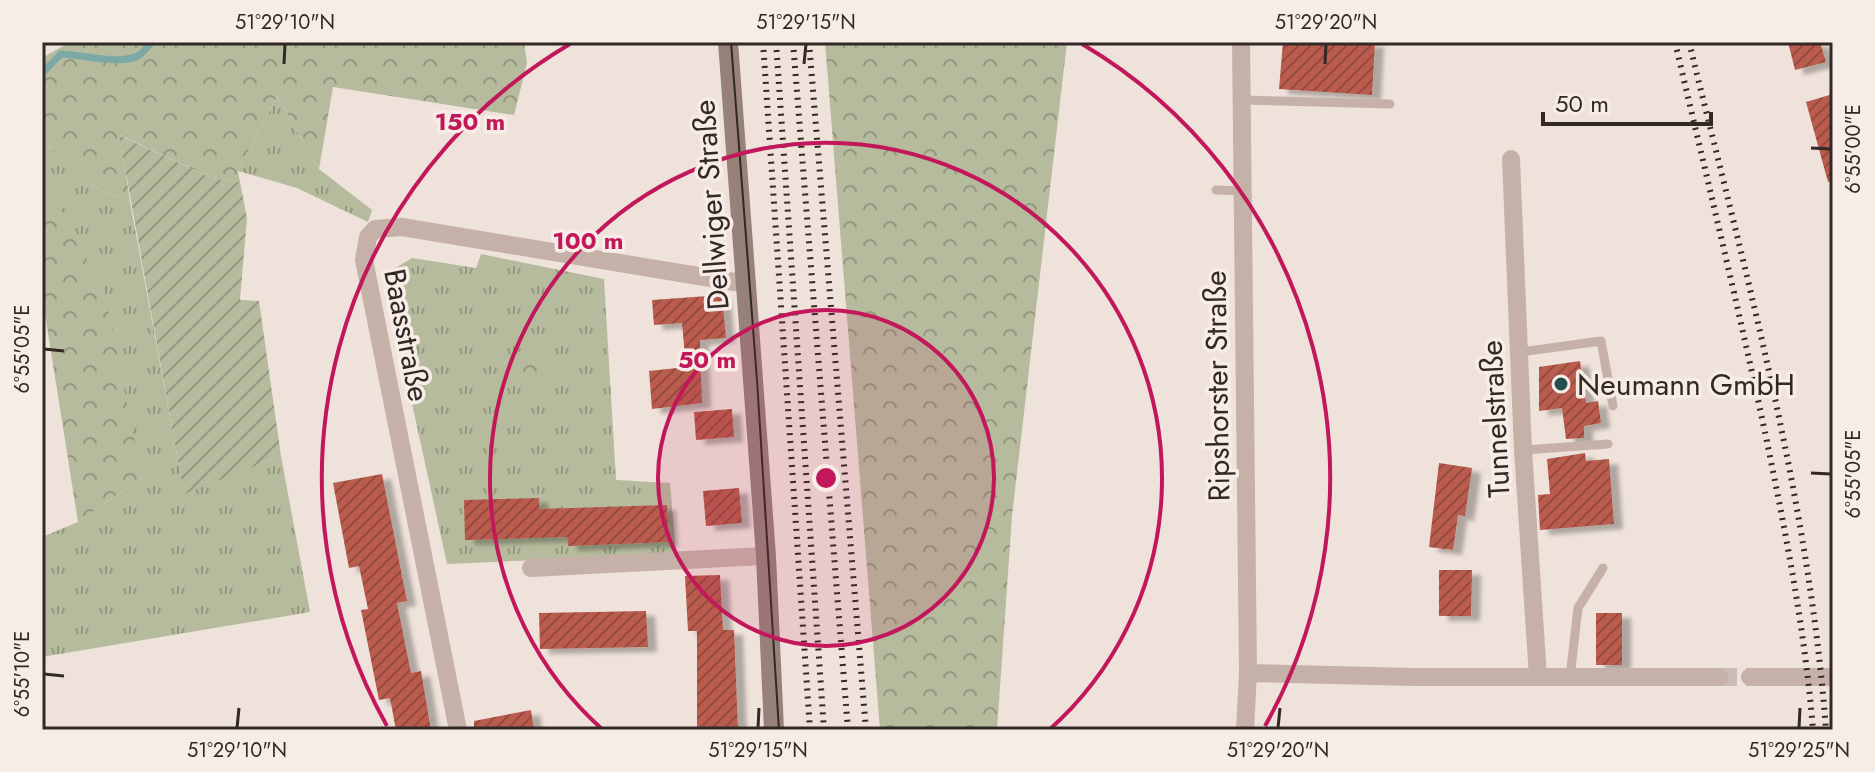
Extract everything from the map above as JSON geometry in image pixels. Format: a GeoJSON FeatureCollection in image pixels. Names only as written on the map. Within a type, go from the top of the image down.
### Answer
{"type":"FeatureCollection","features":[{"type":"Feature","properties":{"kind":"main road","name":"Dellwiger Straße"},"geometry":{"type":"LineString","coordinates":[[728,42],[766,556],[774,730]]}},
{"type":"Feature","properties":{"kind":"street","name":"Ripshorster Straße"},"geometry":{"type":"LineString","coordinates":[[1241,42],[1248,673],[1245,730]]}},
{"type":"Feature","properties":{"kind":"street","name":"Tunnelstraße"},"geometry":{"type":"LineString","coordinates":[[1511,159],[1523,450],[1538,677]]}},
{"type":"Feature","properties":{"kind":"street","name":"Baasstraße"},"geometry":{"type":"LineString","coordinates":[[458,730],[364,260],[368,237],[375,229],[402,227],[747,284]]}},
{"type":"Feature","properties":{"kind":"street"},"geometry":{"type":"LineString","coordinates":[[531,568],[766,556]]}},
{"type":"Feature","properties":{"kind":"street"},"geometry":{"type":"LineString","coordinates":[[1248,673],[1719,677]]}},
{"type":"Feature","properties":{"kind":"street"},"geometry":{"type":"LineString","coordinates":[[1750,677],[1833,677]]}},
{"type":"Feature","properties":{"kind":"lane"},"geometry":{"type":"LineString","coordinates":[[1242,100],[1390,104]]}},
{"type":"Feature","properties":{"kind":"lane"},"geometry":{"type":"LineString","coordinates":[[1216,190],[1243,191]]}},
{"type":"Feature","properties":{"kind":"lane"},"geometry":{"type":"LineString","coordinates":[[1520,352],[1601,341],[1613,406]]}},
{"type":"Feature","properties":{"kind":"lane"},"geometry":{"type":"LineString","coordinates":[[1523,450],[1608,444]]}},
{"type":"Feature","properties":{"kind":"lane"},"geometry":{"type":"LineString","coordinates":[[1570,677],[1578,608],[1603,568]]}},
{"type":"Feature","properties":{"kind":"green space"},"geometry":{"type":"Polygon","coordinates":[[[70,42],[524,42],[527,63],[514,115],[333,87],[319,169],[277,96],[238,171],[240,182],[211,178],[120,135],[130,202],[100,190],[42,141],[42,58],[70,42]]]}},
{"type":"Feature","properties":{"kind":"green space"},"geometry":{"type":"Polygon","coordinates":[[[825,42],[1067,42],[1012,516],[997,730],[880,730],[825,42]]]}},
{"type":"Feature","properties":{"kind":"green space"},"geometry":{"type":"Polygon","coordinates":[[[277,96],[319,169],[372,210],[368,222],[297,188],[238,171],[277,96]]]}},
{"type":"Feature","properties":{"kind":"green space"},"geometry":{"type":"Polygon","coordinates":[[[119,135],[211,178],[240,182],[247,218],[240,300],[259,301],[281,456],[184,494],[119,135]]]}},
{"type":"Feature","properties":{"kind":"green space"},"geometry":{"type":"Polygon","coordinates":[[[42,141],[100,190],[130,202],[184,493],[281,456],[310,612],[42,657],[42,537],[78,522],[142,478],[53,193],[42,199],[42,141]]]}},
{"type":"Feature","properties":{"kind":"green space"},"geometry":{"type":"Polygon","coordinates":[[[53,193],[106,298],[142,478],[78,522],[42,295],[42,199],[53,193]]]}},
{"type":"Feature","properties":{"kind":"green space"},"geometry":{"type":"Polygon","coordinates":[[[481,254],[604,279],[616,480],[670,483],[676,554],[447,564],[389,298],[392,270],[412,258],[476,268],[481,254]]]}},
{"type":"Feature","properties":{"kind":"green space"},"geometry":{"type":"Polygon","coordinates":[[[533,350],[561,358],[538,397],[518,383],[510,361],[517,353],[533,350]]]}},
{"type":"Feature","properties":{"kind":"building"},"geometry":{"type":"Polygon","coordinates":[[[1283,42],[1375,42],[1372,95],[1279,89],[1283,42]]]}},
{"type":"Feature","properties":{"kind":"building"},"geometry":{"type":"Polygon","coordinates":[[[1788,42],[1820,42],[1826,62],[1795,70],[1788,42]]]}},
{"type":"Feature","properties":{"kind":"building"},"geometry":{"type":"Polygon","coordinates":[[[1833,94],[1833,181],[1828,182],[1806,102],[1833,94]]]}},
{"type":"Feature","properties":{"kind":"building"},"geometry":{"type":"Polygon","coordinates":[[[722,295],[726,338],[700,340],[702,403],[652,409],[649,371],[686,367],[682,323],[654,325],[652,300],[722,295]]]}},
{"type":"Feature","properties":{"kind":"building","name":"Neumann GmbH"},"geometry":{"type":"Polygon","coordinates":[[[1580,361],[1586,403],[1598,401],[1601,423],[1584,426],[1584,438],[1566,439],[1562,408],[1539,411],[1539,367],[1580,361]]]}},
{"type":"Feature","properties":{"kind":"building"},"geometry":{"type":"Polygon","coordinates":[[[732,409],[734,437],[696,440],[694,412],[732,409]]]}},
{"type":"Feature","properties":{"kind":"building"},"geometry":{"type":"Polygon","coordinates":[[[1585,453],[1586,461],[1609,459],[1614,524],[1540,530],[1538,495],[1550,494],[1547,459],[1585,453]]]}},
{"type":"Feature","properties":{"kind":"building"},"geometry":{"type":"Polygon","coordinates":[[[1439,463],[1472,468],[1465,516],[1458,515],[1453,550],[1429,547],[1439,463]]]}},
{"type":"Feature","properties":{"kind":"building"},"geometry":{"type":"Polygon","coordinates":[[[382,474],[407,601],[397,603],[411,673],[421,671],[431,730],[396,730],[390,698],[379,700],[361,610],[368,609],[359,566],[349,568],[333,483],[382,474]]]}},
{"type":"Feature","properties":{"kind":"building"},"geometry":{"type":"Polygon","coordinates":[[[739,488],[742,523],[706,526],[703,491],[739,488]]]}},
{"type":"Feature","properties":{"kind":"building"},"geometry":{"type":"Polygon","coordinates":[[[539,498],[539,509],[667,505],[669,542],[568,546],[568,537],[465,540],[464,500],[539,498]]]}},
{"type":"Feature","properties":{"kind":"building"},"geometry":{"type":"Polygon","coordinates":[[[1439,570],[1472,570],[1471,616],[1439,616],[1439,570]]]}},
{"type":"Feature","properties":{"kind":"building"},"geometry":{"type":"Polygon","coordinates":[[[720,575],[723,630],[734,630],[738,730],[697,730],[697,631],[688,631],[685,576],[720,575]]]}},
{"type":"Feature","properties":{"kind":"building"},"geometry":{"type":"Polygon","coordinates":[[[646,611],[648,647],[540,649],[539,613],[646,611]]]}},
{"type":"Feature","properties":{"kind":"building"},"geometry":{"type":"Polygon","coordinates":[[[1596,613],[1622,613],[1622,665],[1596,665],[1596,613]]]}},
{"type":"Feature","properties":{"kind":"building"},"geometry":{"type":"Polygon","coordinates":[[[531,710],[534,730],[474,730],[474,721],[531,710]]]}},
{"type":"Feature","properties":{"kind":"waterway"},"geometry":{"type":"LineString","coordinates":[[42,73],[61,54],[130,59],[140,55],[152,42]]}},
{"type":"Feature","properties":{"kind":"tunnel"},"geometry":{"type":"LineString","coordinates":[[1719,677],[1750,677]]}},
{"type":"Feature","properties":{"kind":"tram line"},"geometry":{"type":"LineString","coordinates":[[731,42],[757,380],[779,730]]}},
{"type":"Feature","properties":{"kind":"railway"},"geometry":{"type":"LineString","coordinates":[[763,42],[810,730]]}},
{"type":"Feature","properties":{"kind":"railway"},"geometry":{"type":"LineString","coordinates":[[776,42],[824,730]]}},
{"type":"Feature","properties":{"kind":"railway"},"geometry":{"type":"LineString","coordinates":[[793,42],[848,730]]}},
{"type":"Feature","properties":{"kind":"railway"},"geometry":{"type":"LineString","coordinates":[[809,42],[866,730]]}},
{"type":"Feature","properties":{"kind":"railway"},"geometry":{"type":"LineString","coordinates":[[1675,42],[1733,289],[1788,546],[1813,730]]}},
{"type":"Feature","properties":{"kind":"railway"},"geometry":{"type":"LineString","coordinates":[[1689,42],[1752,298],[1790,470],[1817,643],[1826,730]]}},
{"type":"Feature","properties":{"kind":"place","name":"Neumann GmbH"},"geometry":{"type":"Point","coordinates":[1561,384]}}]}
